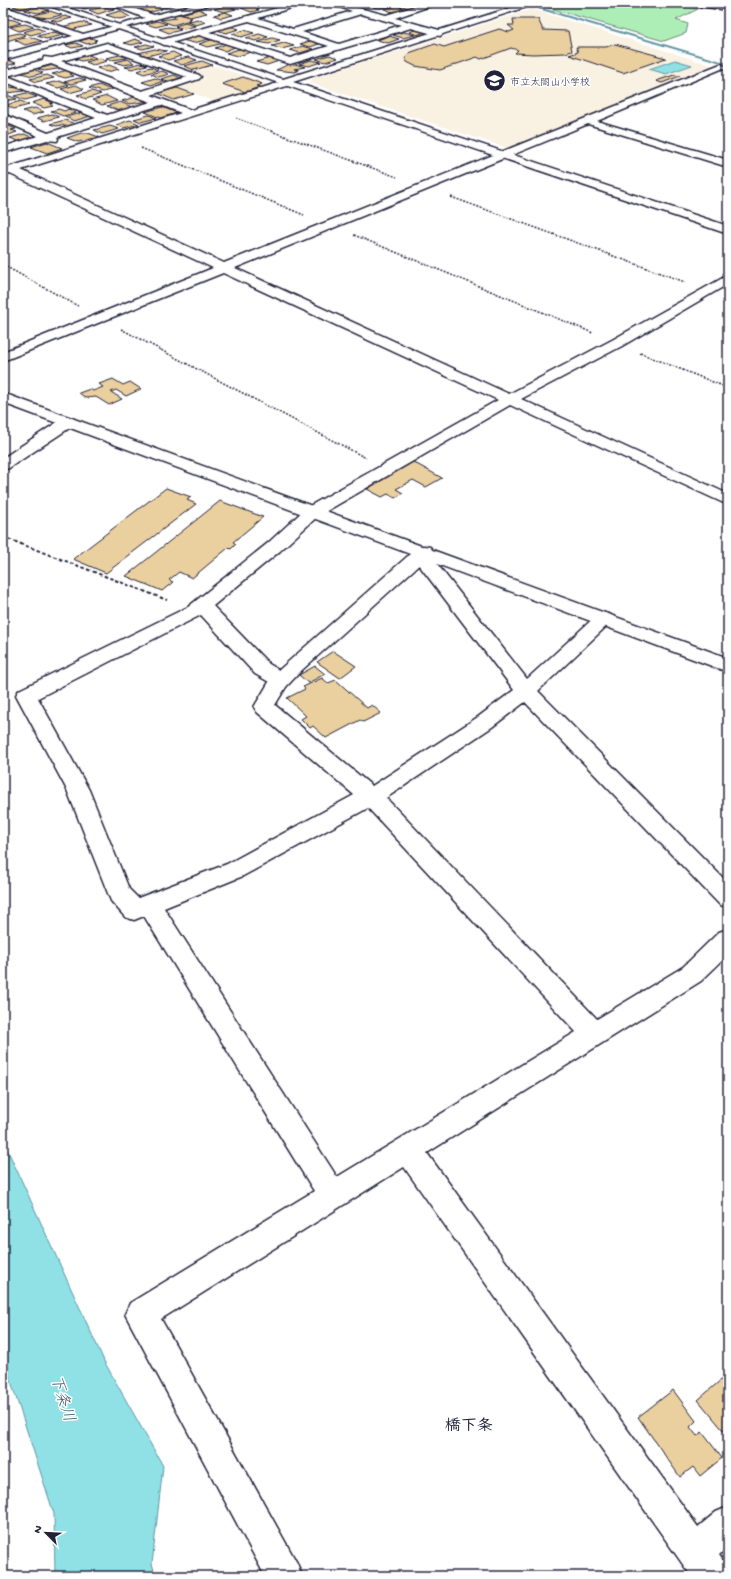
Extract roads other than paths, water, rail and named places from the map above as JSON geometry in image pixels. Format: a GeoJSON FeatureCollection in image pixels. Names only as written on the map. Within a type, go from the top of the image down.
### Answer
{"type":"FeatureCollection","features":[{"type":"Feature","properties":{"kind":"street"},"geometry":{"type":"LineString","coordinates":[[45,3],[728,230]]}},
{"type":"Feature","properties":{"kind":"street"},"geometry":{"type":"LineString","coordinates":[[115,3],[154,18]]}},
{"type":"Feature","properties":{"kind":"street"},"geometry":{"type":"LineString","coordinates":[[3,57],[212,3]]}},
{"type":"Feature","properties":{"kind":"street"},"geometry":{"type":"LineString","coordinates":[[164,42],[304,3]]}},
{"type":"Feature","properties":{"kind":"street"},"geometry":{"type":"LineString","coordinates":[[332,3],[440,33]]}},
{"type":"Feature","properties":{"kind":"street"},"geometry":{"type":"LineString","coordinates":[[386,18],[435,3]]}},
{"type":"Feature","properties":{"kind":"street"},"geometry":{"type":"LineString","coordinates":[[7,171],[535,3]]}},
{"type":"Feature","properties":{"kind":"street"},"geometry":{"type":"LineString","coordinates":[[699,3],[728,7]]}},
{"type":"Feature","properties":{"kind":"street"},"geometry":{"type":"LineString","coordinates":[[3,9],[81,36]]}},
{"type":"Feature","properties":{"kind":"street"},"geometry":{"type":"LineString","coordinates":[[292,32],[363,11]]}},
{"type":"Feature","properties":{"kind":"street"},"geometry":{"type":"LineString","coordinates":[[248,18],[368,56]]}},
{"type":"Feature","properties":{"kind":"street"},"geometry":{"type":"LineString","coordinates":[[199,32],[290,61],[411,25]]}},
{"type":"Feature","properties":{"kind":"street"},"geometry":{"type":"LineString","coordinates":[[8,45],[190,113]]}},
{"type":"Feature","properties":{"kind":"street"},"geometry":{"type":"LineString","coordinates":[[3,74],[107,46],[196,77],[141,95]]}},
{"type":"Feature","properties":{"kind":"street"},"geometry":{"type":"LineString","coordinates":[[3,358],[722,67]]}},
{"type":"Feature","properties":{"kind":"street"},"geometry":{"type":"LineString","coordinates":[[3,78],[107,119]]}},
{"type":"Feature","properties":{"kind":"street"},"geometry":{"type":"LineString","coordinates":[[3,150],[161,102]]}},
{"type":"Feature","properties":{"kind":"street"},"geometry":{"type":"LineString","coordinates":[[3,117],[75,149]]}},
{"type":"Feature","properties":{"kind":"street"},"geometry":{"type":"LineString","coordinates":[[588,121],[728,164]]}},
{"type":"Feature","properties":{"kind":"street"},"geometry":{"type":"LineString","coordinates":[[7,171],[225,268],[728,500]]}},
{"type":"Feature","properties":{"kind":"street"},"geometry":{"type":"LineString","coordinates":[[604,619],[526,691],[485,722],[371,797],[235,870],[134,910],[119,894],[78,790],[26,695],[198,608],[274,547],[312,512],[510,399],[618,343],[728,279]]}},
{"type":"Feature","properties":{"kind":"street"},"geometry":{"type":"LineString","coordinates":[[3,398],[728,665]]}},
{"type":"Feature","properties":{"kind":"street"},"geometry":{"type":"LineString","coordinates":[[3,465],[68,422]]}},
{"type":"Feature","properties":{"kind":"street"},"geometry":{"type":"LineString","coordinates":[[422,553],[295,665],[280,680],[264,707],[371,797],[595,1034]]}},
{"type":"Feature","properties":{"kind":"street"},"geometry":{"type":"LineString","coordinates":[[422,553],[526,691],[728,898]]}},
{"type":"Feature","properties":{"kind":"street"},"geometry":{"type":"LineString","coordinates":[[198,608],[262,669],[280,680]]}},
{"type":"Feature","properties":{"kind":"street"},"geometry":{"type":"LineString","coordinates":[[149,904],[333,1196]]}},
{"type":"Feature","properties":{"kind":"street"},"geometry":{"type":"LineString","coordinates":[[284,1576],[141,1314],[692,974],[728,939]]}},
{"type":"Feature","properties":{"kind":"street"},"geometry":{"type":"LineString","coordinates":[[408,1149],[704,1564],[728,1524]]}},
{"type":"Feature","properties":{"kind":"water"},"geometry":{"type":"Polygon","coordinates":[[[675,60],[692,65],[666,74],[649,69],[675,60]]]}},
{"type":"Feature","properties":{"kind":"water","name":"下条川"},"geometry":{"type":"Polygon","coordinates":[[[3,1140],[105,1363],[163,1466],[152,1564],[156,1576],[55,1576],[54,1514],[3,1357],[3,1140]]]}},
{"type":"Feature","properties":{"kind":"waterway"},"geometry":{"type":"LineString","coordinates":[[505,3],[512,4]]}},
{"type":"Feature","properties":{"kind":"waterway"},"geometry":{"type":"LineString","coordinates":[[539,8],[728,64]]}},
{"type":"Feature","properties":{"kind":"place","name":"市立太閤山小学校"},"geometry":{"type":"Point","coordinates":[494,81]}},
{"type":"Feature","properties":{"kind":"district","name":"橋下条"},"geometry":{"type":"Point","coordinates":[469,1424]}}]}
